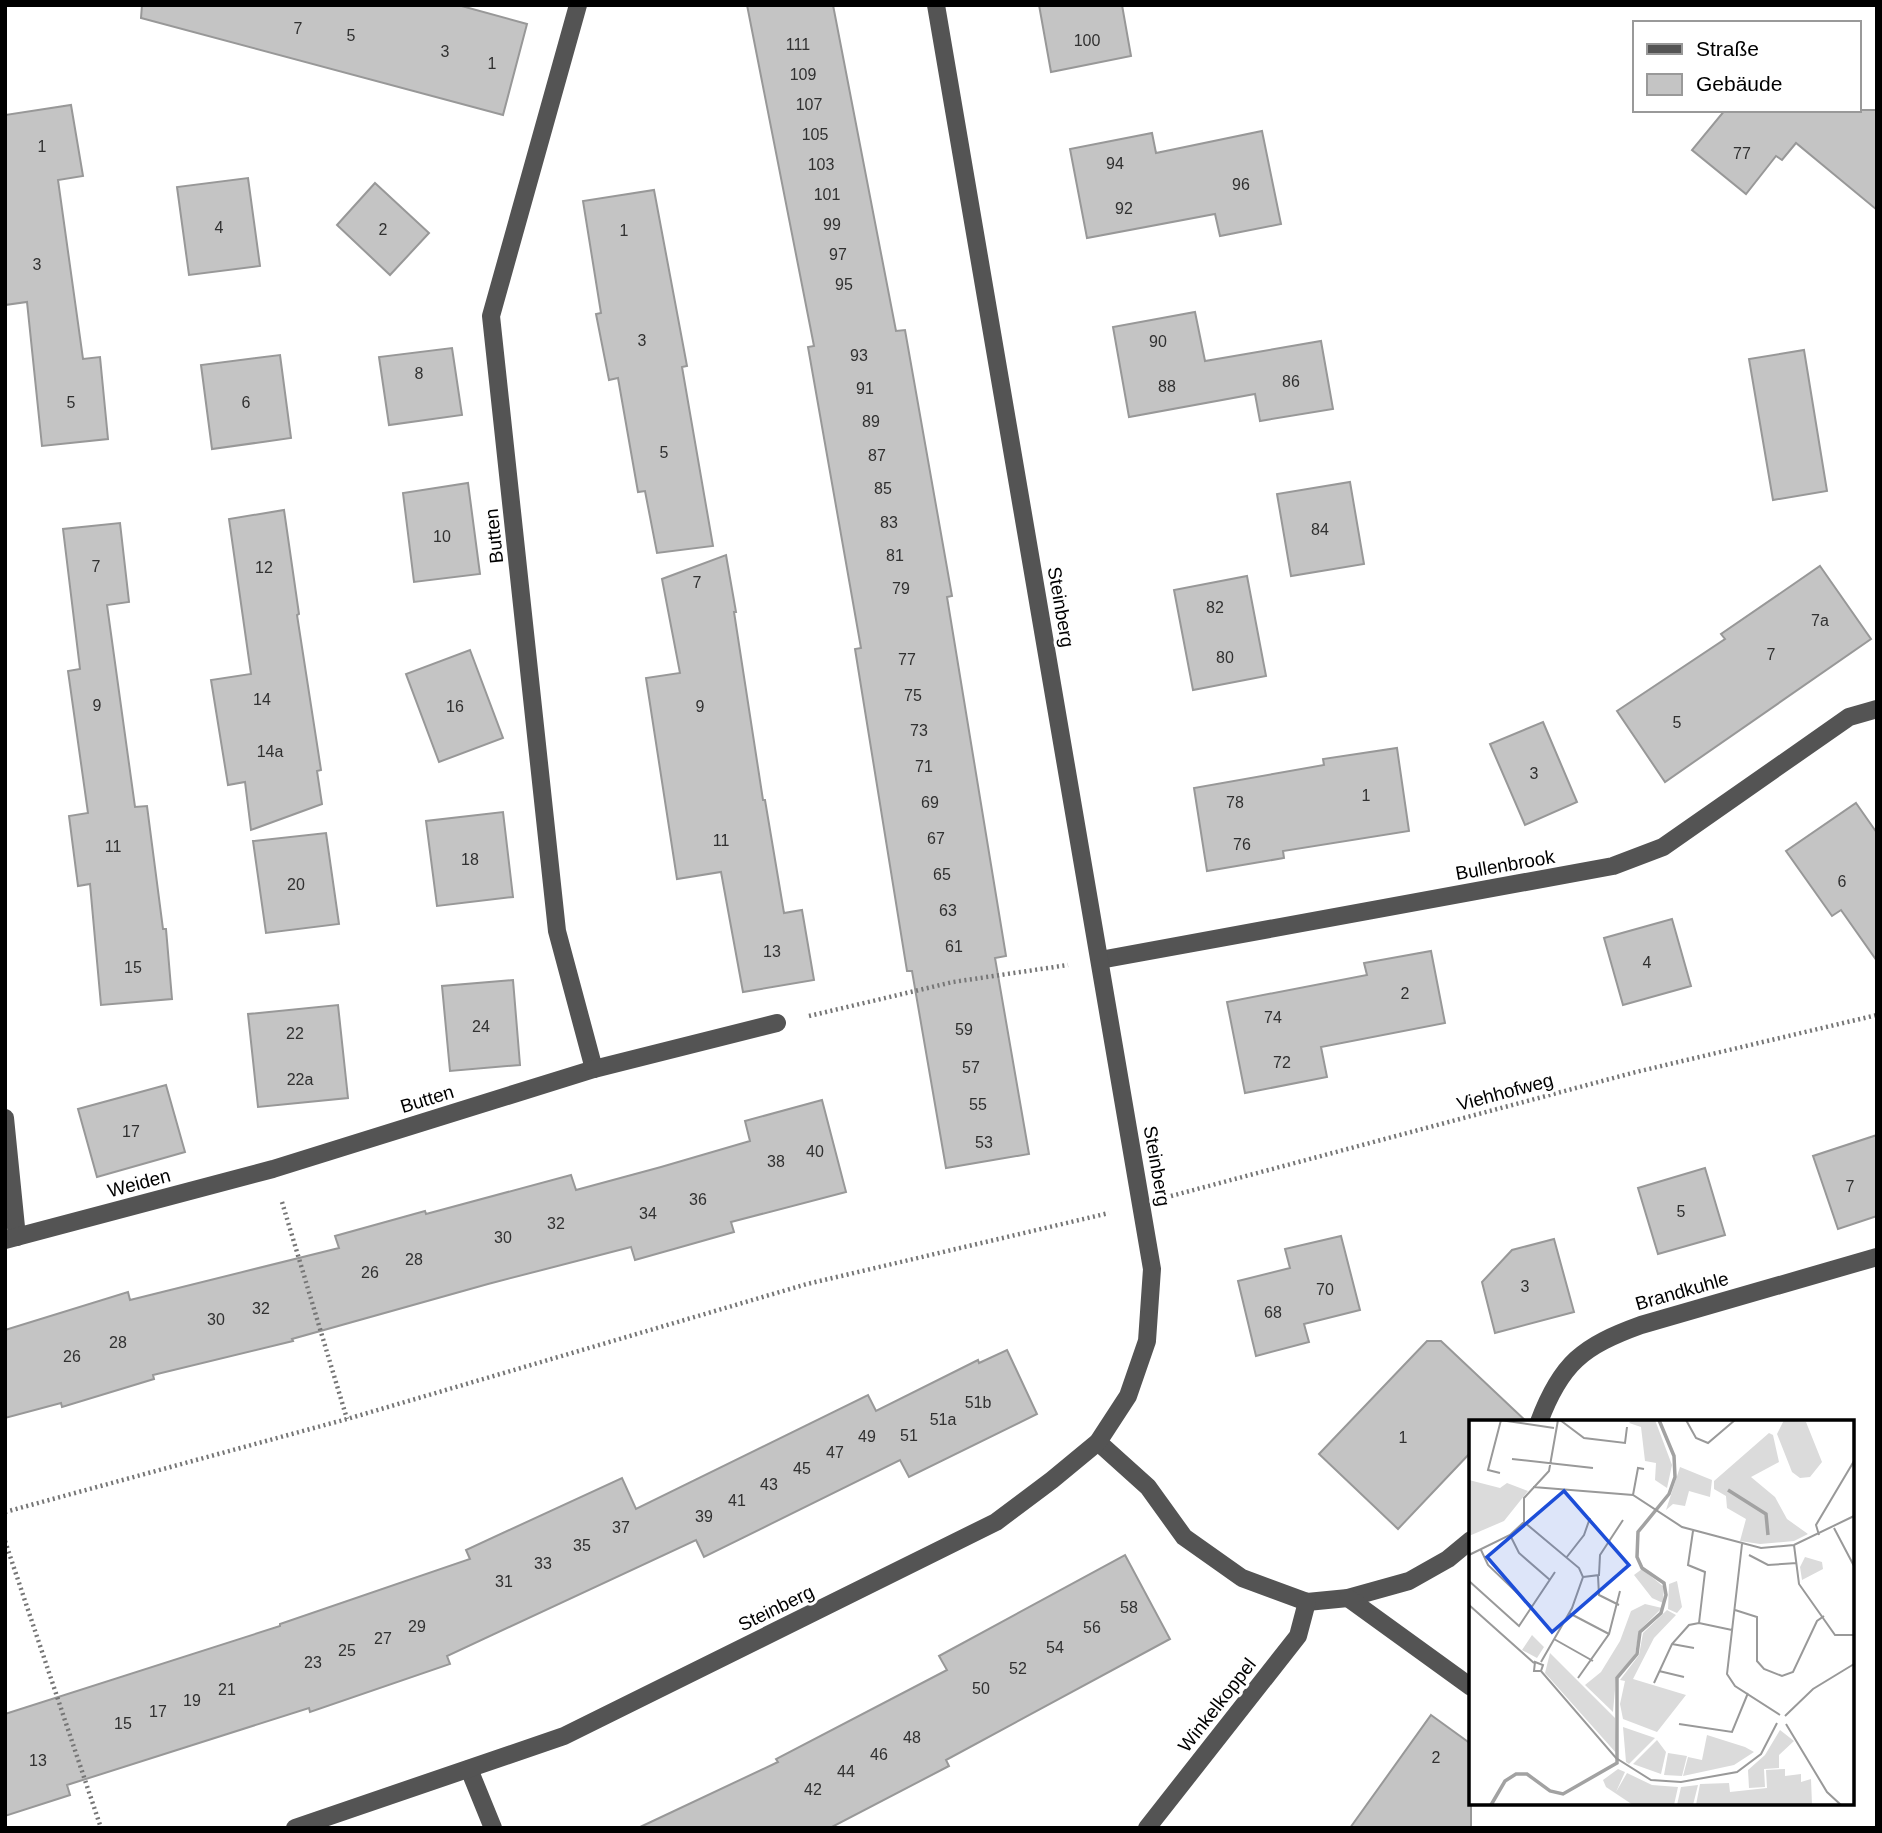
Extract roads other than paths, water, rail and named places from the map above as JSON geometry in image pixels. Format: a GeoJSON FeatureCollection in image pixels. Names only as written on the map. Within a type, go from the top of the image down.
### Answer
{"type":"FeatureCollection","features":[{"type":"Feature","properties":{"kind":"street","name":"Butten"},"geometry":{"type":"LineString","coordinates":[[579,5],[491,316],[557,931],[594,1069]]}},
{"type":"Feature","properties":{"kind":"street","name":"Steinberg"},"geometry":{"type":"LineString","coordinates":[[295,1828],[565,1735],[996,1522],[1098,1442],[1128,1396],[1147,1341],[1152,1269],[936,5]]}},
{"type":"Feature","properties":{"kind":"street","name":"Bullenbrook"},"geometry":{"type":"LineString","coordinates":[[1100,960],[1613,866],[1662,847],[1849,717],[1877,709]]}},
{"type":"Feature","properties":{"kind":"street","name":"Butten"},"geometry":{"type":"LineString","coordinates":[[273,1169],[594,1069],[777,1023]]}},
{"type":"Feature","properties":{"kind":"street","name":"Weiden"},"geometry":{"type":"LineString","coordinates":[[5,1118],[11,1239],[273,1169]]}},
{"type":"Feature","properties":{"kind":"street","name":"Brandkuhle"},"geometry":{"type":"LineString","coordinates":[[1540,1420],[1564,1370],[1587,1349],[1609,1336],[1877,1257]]}},
{"type":"Feature","properties":{"kind":"street"},"geometry":{"type":"LineString","coordinates":[[1098,1442],[1147,1487],[1184,1536],[1242,1578],[1307,1602],[1348,1598],[1409,1581],[1448,1559],[1469,1542]]}},
{"type":"Feature","properties":{"kind":"street"},"geometry":{"type":"LineString","coordinates":[[1348,1598],[1469,1686]]}},
{"type":"Feature","properties":{"kind":"street","name":"Winkelkoppel"},"geometry":{"type":"LineString","coordinates":[[1147,1828],[1298,1636],[1307,1602]]}},
{"type":"Feature","properties":{"kind":"street"},"geometry":{"type":"LineString","coordinates":[[469,1769],[493,1828]]}}]}
